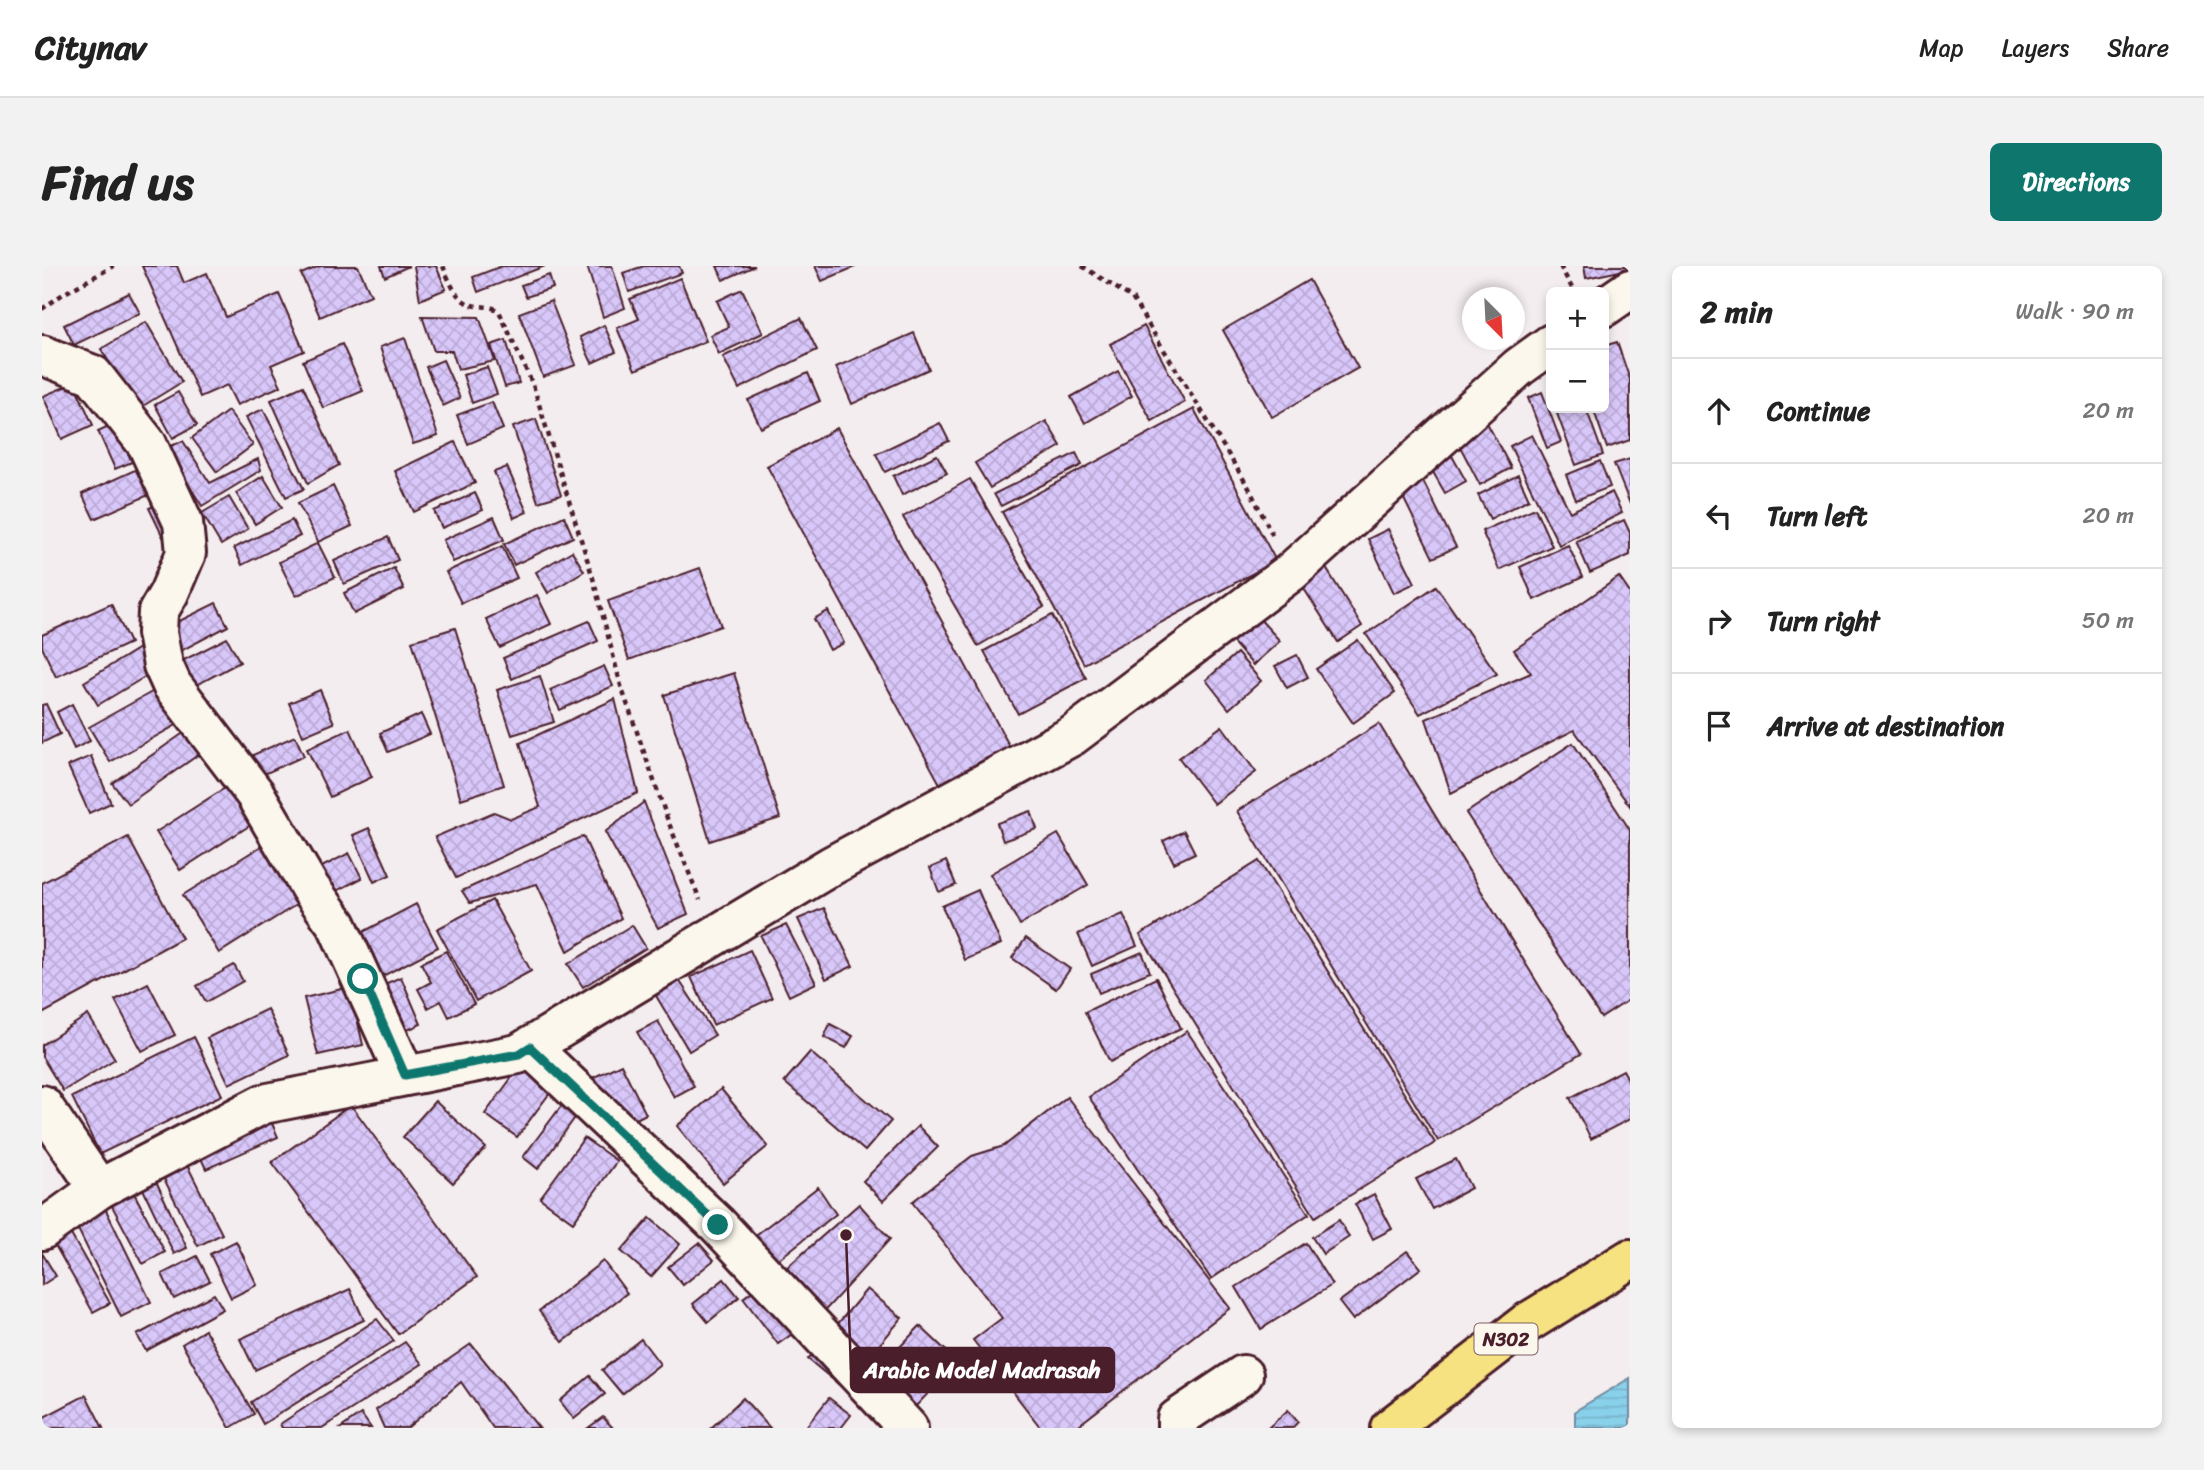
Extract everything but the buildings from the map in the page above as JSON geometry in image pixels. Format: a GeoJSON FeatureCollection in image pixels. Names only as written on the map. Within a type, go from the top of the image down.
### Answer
{"type":"FeatureCollection","features":[{"type":"Feature","properties":{"kind":"highway","name":"N302"},"geometry":{"type":"LineString","coordinates":[[1390,1428],[1525,1324],[1630,1259]]}},
{"type":"Feature","properties":{"kind":"street"},"geometry":{"type":"LineString","coordinates":[[1609,304],[1630,289]]}},
{"type":"Feature","properties":{"kind":"street"},"geometry":{"type":"LineString","coordinates":[[42,1230],[99,1189],[263,1104],[519,1054],[831,866],[1072,736],[1291,572],[1519,366],[1546,347]]}},
{"type":"Feature","properties":{"kind":"street"},"geometry":{"type":"LineString","coordinates":[[42,355],[93,375],[147,444],[183,522],[186,554],[158,612],[157,633],[163,664],[172,685],[255,794],[310,888],[337,925],[405,1075]]}},
{"type":"Feature","properties":{"kind":"street"},"geometry":{"type":"LineString","coordinates":[[530,1047],[718,1225],[908,1428]]}},
{"type":"Feature","properties":{"kind":"street"},"geometry":{"type":"LineString","coordinates":[[42,1105],[99,1189]]}},
{"type":"Feature","properties":{"kind":"street"},"geometry":{"type":"LineString","coordinates":[[1177,1428],[1177,1419],[1243,1375]]}},
{"type":"Feature","properties":{"kind":"path"},"geometry":{"type":"LineString","coordinates":[[42,309],[63,294],[114,266]]}},
{"type":"Feature","properties":{"kind":"path"},"geometry":{"type":"LineString","coordinates":[[443,266],[457,294],[463,300],[477,306],[490,306],[499,311],[533,385],[593,578],[621,687],[668,821],[715,936]]}},
{"type":"Feature","properties":{"kind":"path"},"geometry":{"type":"LineString","coordinates":[[1082,266],[1132,298],[1249,488],[1291,572]]}},
{"type":"Feature","properties":{"kind":"path"},"geometry":{"type":"LineString","coordinates":[[1560,266],[1571,287]]}},
{"type":"Feature","properties":{"kind":"water"},"geometry":{"type":"Polygon","coordinates":[[[1630,1378],[1630,1428],[1575,1428],[1575,1411],[1630,1378]]]}},
{"type":"Feature","properties":{"kind":"place","name":"Arabic Model Madrasah"},"geometry":{"type":"Point","coordinates":[846,1235]}},
{"type":"Feature","properties":{"kind":"route"},"geometry":{"type":"LineString","coordinates":[[363,979],[405,1075],[519,1054],[530,1047],[718,1225]]}}]}
